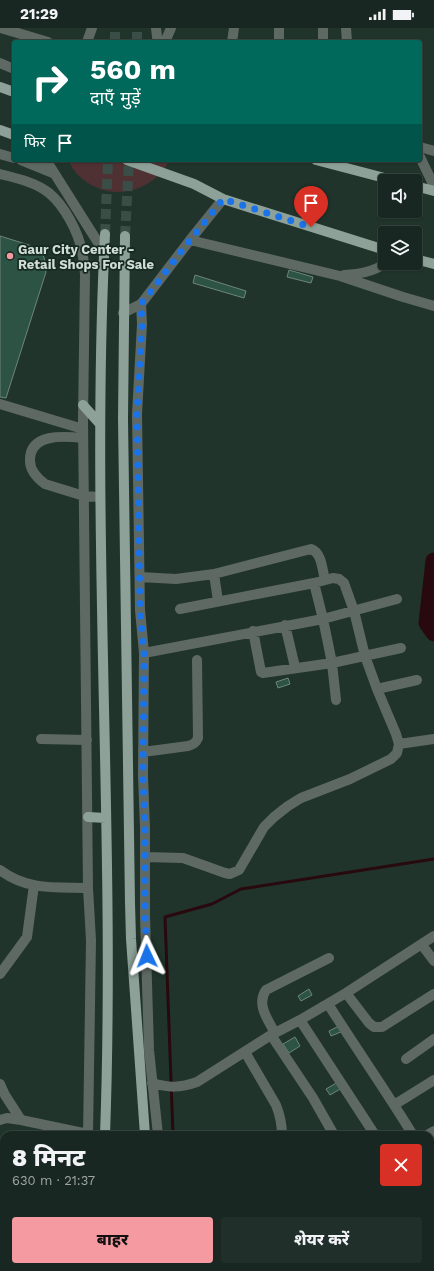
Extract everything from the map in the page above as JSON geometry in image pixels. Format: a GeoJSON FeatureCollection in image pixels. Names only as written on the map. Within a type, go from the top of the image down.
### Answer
{"type":"FeatureCollection","features":[{"type":"Feature","properties":{"kind":"main road"},"geometry":{"type":"LineString","coordinates":[[0,87],[12,91]]}},
{"type":"Feature","properties":{"kind":"main road"},"geometry":{"type":"LineString","coordinates":[[0,130],[12,134]]}},
{"type":"Feature","properties":{"kind":"main road"},"geometry":{"type":"LineString","coordinates":[[133,162],[194,184],[223,199],[378,248]]}},
{"type":"Feature","properties":{"kind":"main road"},"geometry":{"type":"LineString","coordinates":[[324,162],[378,176]]}},
{"type":"Feature","properties":{"kind":"main road"},"geometry":{"type":"LineString","coordinates":[[422,188],[434,191]]}},
{"type":"Feature","properties":{"kind":"main road"},"geometry":{"type":"LineString","coordinates":[[104,234],[99,423],[108,918],[105,1131]]}},
{"type":"Feature","properties":{"kind":"main road"},"geometry":{"type":"LineString","coordinates":[[125,236],[123,443],[131,939],[145,1131]]}},
{"type":"Feature","properties":{"kind":"main road"},"geometry":{"type":"LineString","coordinates":[[422,260],[434,264]]}},
{"type":"Feature","properties":{"kind":"main road"},"geometry":{"type":"LineString","coordinates":[[83,405],[99,423]]}},
{"type":"Feature","properties":{"kind":"main road"},"geometry":{"type":"LineString","coordinates":[[88,817],[106,818]]}},
{"type":"Feature","properties":{"kind":"street"},"geometry":{"type":"LineString","coordinates":[[1,28],[39,40]]}},
{"type":"Feature","properties":{"kind":"street"},"geometry":{"type":"LineString","coordinates":[[35,39],[36,28]]}},
{"type":"Feature","properties":{"kind":"street"},"geometry":{"type":"LineString","coordinates":[[88,40],[92,28]]}},
{"type":"Feature","properties":{"kind":"street"},"geometry":{"type":"LineString","coordinates":[[156,28],[158,40]]}},
{"type":"Feature","properties":{"kind":"street"},"geometry":{"type":"LineString","coordinates":[[166,40],[171,28]]}},
{"type":"Feature","properties":{"kind":"street"},"geometry":{"type":"LineString","coordinates":[[232,40],[234,28]]}},
{"type":"Feature","properties":{"kind":"street"},"geometry":{"type":"LineString","coordinates":[[279,28],[279,40]]}},
{"type":"Feature","properties":{"kind":"street"},"geometry":{"type":"LineString","coordinates":[[323,28],[323,40]]}},
{"type":"Feature","properties":{"kind":"street"},"geometry":{"type":"LineString","coordinates":[[346,28],[347,40]]}},
{"type":"Feature","properties":{"kind":"street"},"geometry":{"type":"LineString","coordinates":[[0,63],[12,68]]}},
{"type":"Feature","properties":{"kind":"street"},"geometry":{"type":"LineString","coordinates":[[422,148],[434,151]]}},
{"type":"Feature","properties":{"kind":"street"},"geometry":{"type":"LineString","coordinates":[[0,154],[12,157]]}},
{"type":"Feature","properties":{"kind":"street"},"geometry":{"type":"LineString","coordinates":[[422,160],[434,186]]}},
{"type":"Feature","properties":{"kind":"street"},"geometry":{"type":"LineString","coordinates":[[26,162],[54,172]]}},
{"type":"Feature","properties":{"kind":"street"},"geometry":{"type":"LineString","coordinates":[[47,162],[104,252]]}},
{"type":"Feature","properties":{"kind":"street"},"geometry":{"type":"LineString","coordinates":[[0,174],[38,186],[60,204],[77,236],[82,252],[84,274],[83,433],[88,888],[91,940],[88,1131]]}},
{"type":"Feature","properties":{"kind":"street"},"geometry":{"type":"LineString","coordinates":[[60,204],[65,190]]}},
{"type":"Feature","properties":{"kind":"street"},"geometry":{"type":"LineString","coordinates":[[124,313],[141,304],[223,199]]}},
{"type":"Feature","properties":{"kind":"street"},"geometry":{"type":"LineString","coordinates":[[190,240],[340,276],[432,305]]}},
{"type":"Feature","properties":{"kind":"street"},"geometry":{"type":"LineString","coordinates":[[340,276],[362,274],[378,268]]}},
{"type":"Feature","properties":{"kind":"street"},"geometry":{"type":"LineString","coordinates":[[141,304],[142,324],[137,414],[140,610],[144,653],[143,752],[145,916],[149,1050],[158,1131]]}},
{"type":"Feature","properties":{"kind":"street"},"geometry":{"type":"LineString","coordinates":[[0,404],[83,433]]}},
{"type":"Feature","properties":{"kind":"street"},"geometry":{"type":"LineString","coordinates":[[83,433],[42,440],[33,448],[30,458],[30,465],[32,470],[45,484],[84,496],[100,497]]}},
{"type":"Feature","properties":{"kind":"street"},"geometry":{"type":"LineString","coordinates":[[140,577],[176,579],[214,574],[312,549],[319,555],[325,580]]}},
{"type":"Feature","properties":{"kind":"street"},"geometry":{"type":"LineString","coordinates":[[214,574],[218,601]]}},
{"type":"Feature","properties":{"kind":"street"},"geometry":{"type":"LineString","coordinates":[[145,857],[183,858],[225,873],[234,873],[242,866],[264,827],[288,806],[301,798],[350,779],[391,759],[397,753],[399,744],[365,656],[354,611],[344,583],[339,579],[333,578],[236,599],[180,609]]}},
{"type":"Feature","properties":{"kind":"street"},"geometry":{"type":"LineString","coordinates":[[314,583],[332,662],[336,700]]}},
{"type":"Feature","properties":{"kind":"street"},"geometry":{"type":"LineString","coordinates":[[144,653],[323,618],[397,599]]}},
{"type":"Feature","properties":{"kind":"street"},"geometry":{"type":"LineString","coordinates":[[285,625],[295,668]]}},
{"type":"Feature","properties":{"kind":"street"},"geometry":{"type":"LineString","coordinates":[[253,632],[261,672],[264,673],[365,656],[401,648]]}},
{"type":"Feature","properties":{"kind":"street"},"geometry":{"type":"LineString","coordinates":[[143,752],[188,746],[193,745],[196,742],[198,738],[197,660]]}},
{"type":"Feature","properties":{"kind":"street"},"geometry":{"type":"LineString","coordinates":[[377,689],[417,680]]}},
{"type":"Feature","properties":{"kind":"street"},"geometry":{"type":"LineString","coordinates":[[41,739],[87,740]]}},
{"type":"Feature","properties":{"kind":"street"},"geometry":{"type":"LineString","coordinates":[[399,744],[434,739]]}},
{"type":"Feature","properties":{"kind":"street"},"geometry":{"type":"LineString","coordinates":[[0,870],[20,882],[34,885],[46,887],[88,888]]}},
{"type":"Feature","properties":{"kind":"street"},"geometry":{"type":"LineString","coordinates":[[1,970],[27,937],[34,885]]}},
{"type":"Feature","properties":{"kind":"street"},"geometry":{"type":"LineString","coordinates":[[152,1084],[166,1087],[187,1086],[197,1082],[273,1034],[346,993],[434,936]]}},
{"type":"Feature","properties":{"kind":"street"},"geometry":{"type":"LineString","coordinates":[[422,945],[434,961]]}},
{"type":"Feature","properties":{"kind":"street"},"geometry":{"type":"LineString","coordinates":[[328,958],[266,990],[262,995],[261,1002],[273,1034],[332,1131]]}},
{"type":"Feature","properties":{"kind":"street"},"geometry":{"type":"LineString","coordinates":[[346,993],[369,1023],[377,1028],[382,1027],[434,994]]}},
{"type":"Feature","properties":{"kind":"street"},"geometry":{"type":"LineString","coordinates":[[328,1004],[411,1131]]}},
{"type":"Feature","properties":{"kind":"street"},"geometry":{"type":"LineString","coordinates":[[300,1020],[372,1131]]}},
{"type":"Feature","properties":{"kind":"street"},"geometry":{"type":"LineString","coordinates":[[406,1059],[434,1039]]}},
{"type":"Feature","properties":{"kind":"street"},"geometry":{"type":"LineString","coordinates":[[245,1052],[276,1105],[280,1115],[282,1131]]}},
{"type":"Feature","properties":{"kind":"street"},"geometry":{"type":"LineString","coordinates":[[394,1104],[434,1080]]}},
{"type":"Feature","properties":{"kind":"street"},"geometry":{"type":"LineString","coordinates":[[0,1084],[21,1120]]}},
{"type":"Feature","properties":{"kind":"street"},"geometry":{"type":"LineString","coordinates":[[0,1120],[7,1118],[21,1120],[70,1131]]}},
{"type":"Feature","properties":{"kind":"shaded area"},"geometry":{"type":"Polygon","coordinates":[[[69,162],[168,162],[162,171],[152,181],[131,191],[120,192],[98,188],[88,183],[69,162]]]}},
{"type":"Feature","properties":{"kind":"building"},"geometry":{"type":"Polygon","coordinates":[[[0,236],[37,249],[44,257],[46,272],[6,398],[0,397],[0,236]]]}},
{"type":"Feature","properties":{"kind":"building"},"geometry":{"type":"Polygon","coordinates":[[[289,270],[313,277],[311,283],[287,277],[289,270]]]}},
{"type":"Feature","properties":{"kind":"building"},"geometry":{"type":"Polygon","coordinates":[[[195,275],[246,291],[244,298],[193,283],[195,275]]]}},
{"type":"Feature","properties":{"kind":"building"},"geometry":{"type":"Polygon","coordinates":[[[288,678],[290,684],[278,688],[276,682],[288,678]]]}},
{"type":"Feature","properties":{"kind":"building"},"geometry":{"type":"Polygon","coordinates":[[[309,989],[312,995],[301,1001],[298,996],[309,989]]]}},
{"type":"Feature","properties":{"kind":"building"},"geometry":{"type":"Polygon","coordinates":[[[341,1025],[343,1031],[331,1036],[329,1031],[341,1025]]]}},
{"type":"Feature","properties":{"kind":"building"},"geometry":{"type":"Polygon","coordinates":[[[295,1037],[300,1046],[289,1053],[283,1044],[295,1037]]]}},
{"type":"Feature","properties":{"kind":"building"},"geometry":{"type":"Polygon","coordinates":[[[338,1082],[342,1088],[330,1095],[326,1089],[338,1082]]]}},
{"type":"Feature","properties":{"kind":"waterway"},"geometry":{"type":"LineString","coordinates":[[434,561],[427,623],[434,633]]}},
{"type":"Feature","properties":{"kind":"waterway"},"geometry":{"type":"LineString","coordinates":[[173,1131],[165,917],[212,904],[241,889],[434,859]]}},
{"type":"Feature","properties":{"kind":"tunnel"},"geometry":{"type":"LineString","coordinates":[[115,28],[115,40]]}},
{"type":"Feature","properties":{"kind":"tunnel"},"geometry":{"type":"LineString","coordinates":[[137,28],[137,40]]}},
{"type":"Feature","properties":{"kind":"tunnel"},"geometry":{"type":"LineString","coordinates":[[105,234],[108,162]]}},
{"type":"Feature","properties":{"kind":"tunnel"},"geometry":{"type":"LineString","coordinates":[[125,236],[129,162]]}},
{"type":"Feature","properties":{"kind":"place","name":"Gaur City Center - Retail Shops For Sale"},"geometry":{"type":"Point","coordinates":[10,256]}},
{"type":"Feature","properties":{"kind":"route"},"geometry":{"type":"LineString","coordinates":[[147,956],[143,776],[144,653],[140,610],[137,414],[142,324],[141,304],[223,199],[311,227]]}}]}
